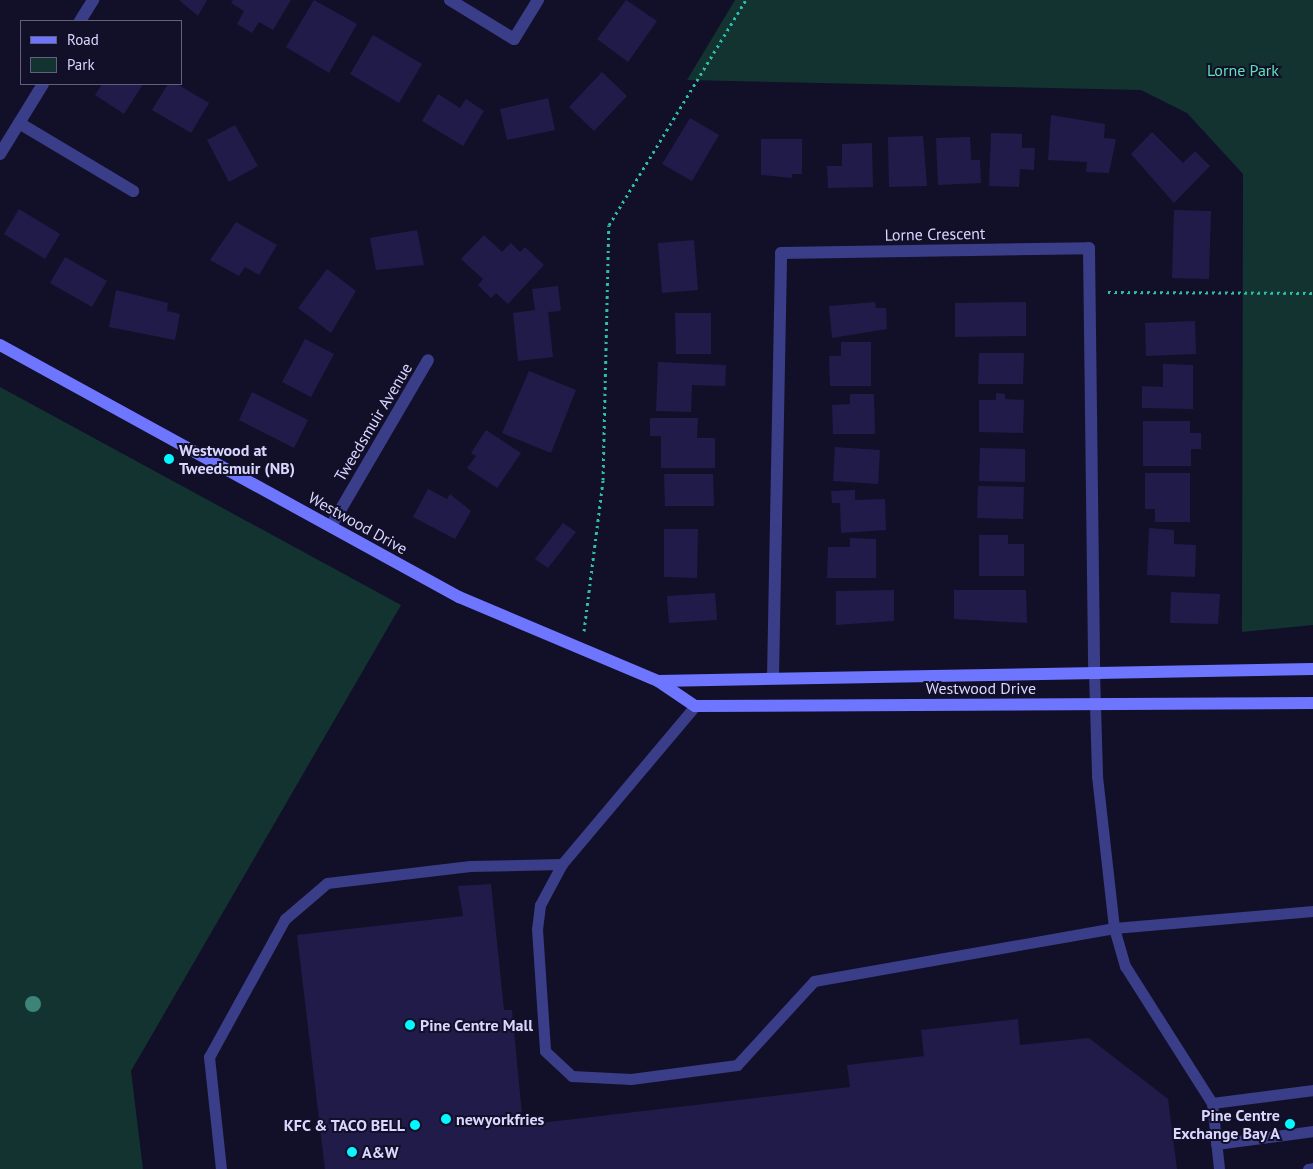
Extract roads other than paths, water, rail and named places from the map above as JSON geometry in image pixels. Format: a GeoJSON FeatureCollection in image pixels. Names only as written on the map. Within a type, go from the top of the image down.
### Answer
{"type":"FeatureCollection","features":[{"type":"Feature","properties":{"kind":"street"},"geometry":{"type":"LineString","coordinates":[[81,20],[93,0]]}},
{"type":"Feature","properties":{"kind":"street"},"geometry":{"type":"LineString","coordinates":[[450,0],[514,39],[538,0]]}},
{"type":"Feature","properties":{"kind":"street"},"geometry":{"type":"LineString","coordinates":[[0,154],[42,85]]}},
{"type":"Feature","properties":{"kind":"street"},"geometry":{"type":"LineString","coordinates":[[19,123],[133,191]]}},
{"type":"Feature","properties":{"kind":"street","name":"Lorne Crescent"},"geometry":{"type":"LineString","coordinates":[[774,677],[781,253],[1089,248],[1094,672]]}},
{"type":"Feature","properties":{"kind":"street","name":"Westwood Drive"},"geometry":{"type":"LineString","coordinates":[[0,345],[458,597],[658,681],[694,706],[1313,703]]}},
{"type":"Feature","properties":{"kind":"street","name":"Tweedsmuir Avenue"},"geometry":{"type":"LineString","coordinates":[[330,526],[428,360]]}},
{"type":"Feature","properties":{"kind":"street","name":"Westwood Drive"},"geometry":{"type":"LineString","coordinates":[[658,681],[774,677],[1313,669]]}},
{"type":"Feature","properties":{"kind":"lane"},"geometry":{"type":"LineString","coordinates":[[1094,672],[1097,776],[1114,928],[1125,966],[1212,1103],[1219,1169]]}},
{"type":"Feature","properties":{"kind":"lane"},"geometry":{"type":"LineString","coordinates":[[694,706],[562,864],[540,905],[537,928],[545,1051],[572,1076],[631,1079],[737,1065],[814,981],[1114,928],[1313,911]]}},
{"type":"Feature","properties":{"kind":"lane"},"geometry":{"type":"LineString","coordinates":[[221,1169],[209,1057],[285,919],[327,884],[470,866],[562,864]]}},
{"type":"Feature","properties":{"kind":"lane"},"geometry":{"type":"LineString","coordinates":[[1212,1103],[1313,1090]]}},
{"type":"Feature","properties":{"kind":"lane"},"geometry":{"type":"LineString","coordinates":[[1216,1144],[1313,1132]]}},
{"type":"Feature","properties":{"kind":"lane"},"geometry":{"type":"LineString","coordinates":[[1308,1169],[1313,1168]]}},
{"type":"Feature","properties":{"kind":"place","name":"Westwood at Tweedsmuir (NB)"},"geometry":{"type":"Point","coordinates":[169,459]}},
{"type":"Feature","properties":{"kind":"place","name":"Pine Centre Mall"},"geometry":{"type":"Point","coordinates":[410,1025]}},
{"type":"Feature","properties":{"kind":"place","name":"newyorkfries"},"geometry":{"type":"Point","coordinates":[446,1119]}},
{"type":"Feature","properties":{"kind":"place","name":"Pine Centre Exchange Bay A"},"geometry":{"type":"Point","coordinates":[1290,1124]}},
{"type":"Feature","properties":{"kind":"place","name":"KFC & TACO BELL"},"geometry":{"type":"Point","coordinates":[415,1125]}},
{"type":"Feature","properties":{"kind":"place","name":"A&W"},"geometry":{"type":"Point","coordinates":[352,1152]}},
{"type":"Feature","properties":{"kind":"park label","name":"Lorne Park"},"geometry":{"type":"Point","coordinates":[1243,70]}}]}
